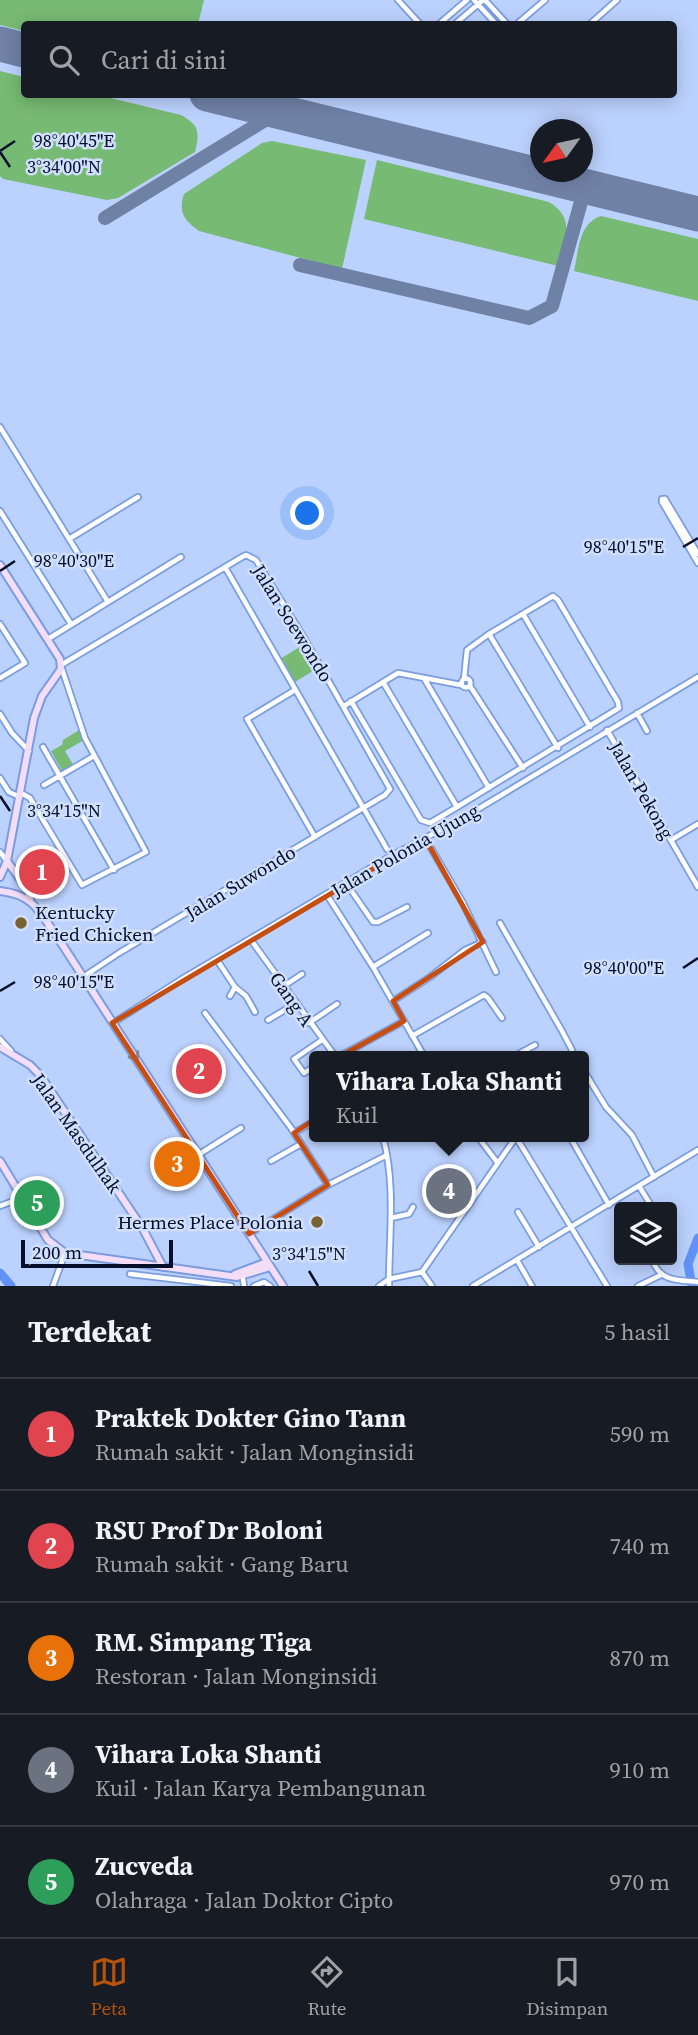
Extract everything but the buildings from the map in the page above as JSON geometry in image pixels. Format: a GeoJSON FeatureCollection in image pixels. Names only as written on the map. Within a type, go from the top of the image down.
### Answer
{"type":"FeatureCollection","features":[{"type":"Feature","properties":{"kind":"main road"},"geometry":{"type":"LineString","coordinates":[[0,565],[61,667],[41,696],[34,718],[7,861],[0,877]]}},
{"type":"Feature","properties":{"kind":"main road"},"geometry":{"type":"LineString","coordinates":[[7,861],[283,1286]]}},
{"type":"Feature","properties":{"kind":"main road"},"geometry":{"type":"LineString","coordinates":[[1,894],[22,895],[30,900]]}},
{"type":"Feature","properties":{"kind":"main road","name":"Jalan Masdulhak"},"geometry":{"type":"LineString","coordinates":[[0,1047],[30,1065],[47,1085],[143,1229],[163,1267]]}},
{"type":"Feature","properties":{"kind":"main road"},"geometry":{"type":"LineString","coordinates":[[0,1161],[48,1240],[65,1253],[238,1275],[268,1265]]}},
{"type":"Feature","properties":{"kind":"street"},"geometry":{"type":"LineString","coordinates":[[398,0],[417,21]]}},
{"type":"Feature","properties":{"kind":"street"},"geometry":{"type":"LineString","coordinates":[[442,21],[467,0]]}},
{"type":"Feature","properties":{"kind":"street"},"geometry":{"type":"LineString","coordinates":[[474,0],[493,21]]}},
{"type":"Feature","properties":{"kind":"street"},"geometry":{"type":"LineString","coordinates":[[459,21],[484,0],[504,21]]}},
{"type":"Feature","properties":{"kind":"street"},"geometry":{"type":"LineString","coordinates":[[520,21],[545,0]]}},
{"type":"Feature","properties":{"kind":"street"},"geometry":{"type":"LineString","coordinates":[[593,21],[617,0]]}},
{"type":"Feature","properties":{"kind":"street"},"geometry":{"type":"LineString","coordinates":[[0,427],[108,602]]}},
{"type":"Feature","properties":{"kind":"street"},"geometry":{"type":"LineString","coordinates":[[69,539],[138,497]]}},
{"type":"Feature","properties":{"kind":"street"},"geometry":{"type":"LineString","coordinates":[[698,554],[683,533],[662,502],[663,499],[683,533],[698,563]]}},
{"type":"Feature","properties":{"kind":"street"},"geometry":{"type":"LineString","coordinates":[[0,511],[71,624]]}},
{"type":"Feature","properties":{"kind":"street","name":"Jalan Soewondo"},"geometry":{"type":"LineString","coordinates":[[225,567],[246,555],[257,562],[388,783]]}},
{"type":"Feature","properties":{"kind":"street"},"geometry":{"type":"LineString","coordinates":[[47,640],[181,558]]}},
{"type":"Feature","properties":{"kind":"street"},"geometry":{"type":"LineString","coordinates":[[0,778],[9,792],[30,798],[81,884],[84,885],[145,854],[146,850],[85,738],[61,667],[225,567],[387,849]]}},
{"type":"Feature","properties":{"kind":"street"},"geometry":{"type":"LineString","coordinates":[[351,701],[421,820],[430,823],[523,768],[558,747],[616,711],[619,706],[554,597],[548,597],[467,650],[463,682],[466,688],[470,686],[523,768]]}},
{"type":"Feature","properties":{"kind":"street"},"geometry":{"type":"LineString","coordinates":[[523,614],[590,727]]}},
{"type":"Feature","properties":{"kind":"street"},"geometry":{"type":"LineString","coordinates":[[0,624],[25,663],[0,678]]}},
{"type":"Feature","properties":{"kind":"street"},"geometry":{"type":"LineString","coordinates":[[489,634],[558,747]]}},
{"type":"Feature","properties":{"kind":"street"},"geometry":{"type":"LineString","coordinates":[[344,706],[401,673],[425,679],[463,682]]}},
{"type":"Feature","properties":{"kind":"street","name":"Jalan Polonia Ujung"},"geometry":{"type":"LineString","coordinates":[[113,1023],[153,996],[698,677]]}},
{"type":"Feature","properties":{"kind":"street"},"geometry":{"type":"LineString","coordinates":[[425,679],[489,788]]}},
{"type":"Feature","properties":{"kind":"street"},"geometry":{"type":"LineString","coordinates":[[383,682],[457,807]]}},
{"type":"Feature","properties":{"kind":"street"},"geometry":{"type":"LineString","coordinates":[[295,690],[247,719],[316,837]]}},
{"type":"Feature","properties":{"kind":"street"},"geometry":{"type":"LineString","coordinates":[[637,713],[648,731]]}},
{"type":"Feature","properties":{"kind":"street"},"geometry":{"type":"LineString","coordinates":[[0,714],[12,733],[29,751]]}},
{"type":"Feature","properties":{"kind":"street","name":"Jalan Pekong"},"geometry":{"type":"LineString","coordinates":[[607,730],[696,879],[698,887]]}},
{"type":"Feature","properties":{"kind":"street"},"geometry":{"type":"LineString","coordinates":[[43,747],[114,870]]}},
{"type":"Feature","properties":{"kind":"street"},"geometry":{"type":"LineString","coordinates":[[44,785],[94,756]]}},
{"type":"Feature","properties":{"kind":"street","name":"Jalan Suwondo"},"geometry":{"type":"LineString","coordinates":[[83,978],[388,793],[388,783]]}},
{"type":"Feature","properties":{"kind":"street"},"geometry":{"type":"LineString","coordinates":[[671,840],[698,824]]}},
{"type":"Feature","properties":{"kind":"street"},"geometry":{"type":"LineString","coordinates":[[425,838],[496,972]]}},
{"type":"Feature","properties":{"kind":"street"},"geometry":{"type":"LineString","coordinates":[[0,852],[7,861]]}},
{"type":"Feature","properties":{"kind":"street"},"geometry":{"type":"LineString","coordinates":[[28,890],[55,872]]}},
{"type":"Feature","properties":{"kind":"street"},"geometry":{"type":"LineString","coordinates":[[346,883],[373,922],[407,907]]}},
{"type":"Feature","properties":{"kind":"street"},"geometry":{"type":"LineString","coordinates":[[327,895],[422,1051]]}},
{"type":"Feature","properties":{"kind":"street"},"geometry":{"type":"LineString","coordinates":[[500,923],[571,1051]]}},
{"type":"Feature","properties":{"kind":"street"},"geometry":{"type":"LineString","coordinates":[[373,967],[428,933]]}},
{"type":"Feature","properties":{"kind":"street","name":"Gang A"},"geometry":{"type":"LineString","coordinates":[[251,940],[330,1051]]}},
{"type":"Feature","properties":{"kind":"street"},"geometry":{"type":"LineString","coordinates":[[393,1001],[430,978],[465,950],[482,942]]}},
{"type":"Feature","properties":{"kind":"street"},"geometry":{"type":"LineString","coordinates":[[217,960],[255,1012]]}},
{"type":"Feature","properties":{"kind":"street"},"geometry":{"type":"LineString","coordinates":[[284,986],[302,974]]}},
{"type":"Feature","properties":{"kind":"street"},"geometry":{"type":"LineString","coordinates":[[230,996],[235,988]]}},
{"type":"Feature","properties":{"kind":"street"},"geometry":{"type":"LineString","coordinates":[[412,1037],[484,995],[502,1018]]}},
{"type":"Feature","properties":{"kind":"street"},"geometry":{"type":"LineString","coordinates":[[268,1020],[295,1004]]}},
{"type":"Feature","properties":{"kind":"street"},"geometry":{"type":"LineString","coordinates":[[309,1023],[337,1004]]}},
{"type":"Feature","properties":{"kind":"street"},"geometry":{"type":"LineString","coordinates":[[205,1013],[294,1133],[328,1185]]}},
{"type":"Feature","properties":{"kind":"street"},"geometry":{"type":"LineString","coordinates":[[344,1051],[404,1021]]}},
{"type":"Feature","properties":{"kind":"street"},"geometry":{"type":"LineString","coordinates":[[0,1038],[14,1055]]}},
{"type":"Feature","properties":{"kind":"street"},"geometry":{"type":"LineString","coordinates":[[309,1070],[304,1073],[294,1059],[321,1040]]}},
{"type":"Feature","properties":{"kind":"street"},"geometry":{"type":"LineString","coordinates":[[524,1051],[535,1045]]}},
{"type":"Feature","properties":{"kind":"street"},"geometry":{"type":"LineString","coordinates":[[589,1079],[606,1107],[632,1135],[654,1177]]}},
{"type":"Feature","properties":{"kind":"street"},"geometry":{"type":"LineString","coordinates":[[294,1133],[309,1124]]}},
{"type":"Feature","properties":{"kind":"street"},"geometry":{"type":"LineString","coordinates":[[198,1155],[241,1128]]}},
{"type":"Feature","properties":{"kind":"street"},"geometry":{"type":"LineString","coordinates":[[384,1142],[391,1219],[390,1286]]}},
{"type":"Feature","properties":{"kind":"street"},"geometry":{"type":"LineString","coordinates":[[482,1142],[497,1163]]}},
{"type":"Feature","properties":{"kind":"street"},"geometry":{"type":"LineString","coordinates":[[379,1286],[389,1279],[422,1272],[512,1142]]}},
{"type":"Feature","properties":{"kind":"street"},"geometry":{"type":"LineString","coordinates":[[519,1142],[607,1286]]}},
{"type":"Feature","properties":{"kind":"street"},"geometry":{"type":"LineString","coordinates":[[573,1142],[609,1205]]}},
{"type":"Feature","properties":{"kind":"street"},"geometry":{"type":"LineString","coordinates":[[271,1161],[301,1144]]}},
{"type":"Feature","properties":{"kind":"street"},"geometry":{"type":"LineString","coordinates":[[472,1286],[481,1284],[698,1150]]}},
{"type":"Feature","properties":{"kind":"street"},"geometry":{"type":"LineString","coordinates":[[249,1234],[328,1185],[387,1155]]}},
{"type":"Feature","properties":{"kind":"street"},"geometry":{"type":"LineString","coordinates":[[639,1186],[649,1202]]}},
{"type":"Feature","properties":{"kind":"street"},"geometry":{"type":"LineString","coordinates":[[0,1206],[22,1198]]}},
{"type":"Feature","properties":{"kind":"street"},"geometry":{"type":"LineString","coordinates":[[391,1219],[411,1213],[413,1207]]}},
{"type":"Feature","properties":{"kind":"street"},"geometry":{"type":"LineString","coordinates":[[518,1212],[539,1247]]}},
{"type":"Feature","properties":{"kind":"street"},"geometry":{"type":"LineString","coordinates":[[53,1286],[65,1253]]}},
{"type":"Feature","properties":{"kind":"street"},"geometry":{"type":"LineString","coordinates":[[517,1260],[532,1286]]}},
{"type":"Feature","properties":{"kind":"street"},"geometry":{"type":"LineString","coordinates":[[655,1265],[661,1275]]}},
{"type":"Feature","properties":{"kind":"street"},"geometry":{"type":"LineString","coordinates":[[422,1272],[432,1286]]}},
{"type":"Feature","properties":{"kind":"street"},"geometry":{"type":"LineString","coordinates":[[130,1274],[231,1286]]}},
{"type":"Feature","properties":{"kind":"street"},"geometry":{"type":"LineString","coordinates":[[238,1275],[241,1286]]}},
{"type":"Feature","properties":{"kind":"street"},"geometry":{"type":"LineString","coordinates":[[638,1286],[661,1275],[698,1282]]}},
{"type":"Feature","properties":{"kind":"street"},"geometry":{"type":"LineString","coordinates":[[254,1286],[264,1282],[270,1286]]}},
{"type":"Feature","properties":{"kind":"highlighted area"},"geometry":{"type":"Polygon","coordinates":[[[425,838],[483,942],[393,1001],[404,1021],[337,1058],[360,1090],[294,1133],[328,1185],[249,1234],[112,1023],[425,838]]]}},
{"type":"Feature","properties":{"kind":"green space"},"geometry":{"type":"Polygon","coordinates":[[[0,0],[204,0],[199,21],[21,21],[21,30],[0,25],[0,0]]]}},
{"type":"Feature","properties":{"kind":"green space"},"geometry":{"type":"Polygon","coordinates":[[[0,71],[21,76],[21,98],[110,98],[181,115],[197,130],[195,152],[118,198],[107,200],[3,179],[0,176],[0,71]]]}},
{"type":"Feature","properties":{"kind":"green space"},"geometry":{"type":"Polygon","coordinates":[[[272,141],[366,160],[342,269],[199,231],[184,215],[184,194],[262,143],[272,141]]]}},
{"type":"Feature","properties":{"kind":"green space"},"geometry":{"type":"Polygon","coordinates":[[[377,160],[549,202],[558,209],[566,223],[558,266],[364,219],[377,160]]]}},
{"type":"Feature","properties":{"kind":"green space"},"geometry":{"type":"Polygon","coordinates":[[[601,216],[698,239],[698,301],[574,271],[584,231],[593,220],[601,216]]]}},
{"type":"Feature","properties":{"kind":"green space"},"geometry":{"type":"Polygon","coordinates":[[[303,645],[318,668],[295,682],[280,659],[303,645]]]}},
{"type":"Feature","properties":{"kind":"green space"},"geometry":{"type":"Polygon","coordinates":[[[79,730],[84,740],[65,751],[74,766],[63,773],[51,751],[79,730]]]}},
{"type":"Feature","properties":{"kind":"waterway"},"geometry":{"type":"LineString","coordinates":[[692,1286],[688,1264],[698,1238]]}},
{"type":"Feature","properties":{"kind":"waterway"},"geometry":{"type":"LineString","coordinates":[[0,1273],[11,1286]]}},
{"type":"Feature","properties":{"kind":"taxiway"},"geometry":{"type":"LineString","coordinates":[[105,218],[278,112]]}},
{"type":"Feature","properties":{"kind":"taxiway"},"geometry":{"type":"LineString","coordinates":[[300,265],[529,318],[552,306],[581,202]]}},
{"type":"Feature","properties":{"kind":"runway"},"geometry":{"type":"LineString","coordinates":[[0,44],[21,49]]}},
{"type":"Feature","properties":{"kind":"runway"},"geometry":{"type":"LineString","coordinates":[[223,98],[698,214]]}},
{"type":"Feature","properties":{"kind":"place","name":"Praktek Dokter Gino Tann"},"geometry":{"type":"Point","coordinates":[42,872]}},
{"type":"Feature","properties":{"kind":"place","name":"Kentucky Fried Chicken"},"geometry":{"type":"Point","coordinates":[21,923]}},
{"type":"Feature","properties":{"kind":"place","name":"RSU Prof Dr Boloni"},"geometry":{"type":"Point","coordinates":[199,1071]}},
{"type":"Feature","properties":{"kind":"place","name":"RM. Simpang Tiga"},"geometry":{"type":"Point","coordinates":[177,1164]}},
{"type":"Feature","properties":{"kind":"place","name":"Vihara Loka Shanti"},"geometry":{"type":"Point","coordinates":[449,1191]}},
{"type":"Feature","properties":{"kind":"place","name":"Zucveda"},"geometry":{"type":"Point","coordinates":[37,1203]}},
{"type":"Feature","properties":{"kind":"place","name":"Hermes Place Polonia"},"geometry":{"type":"Point","coordinates":[317,1222]}}]}
